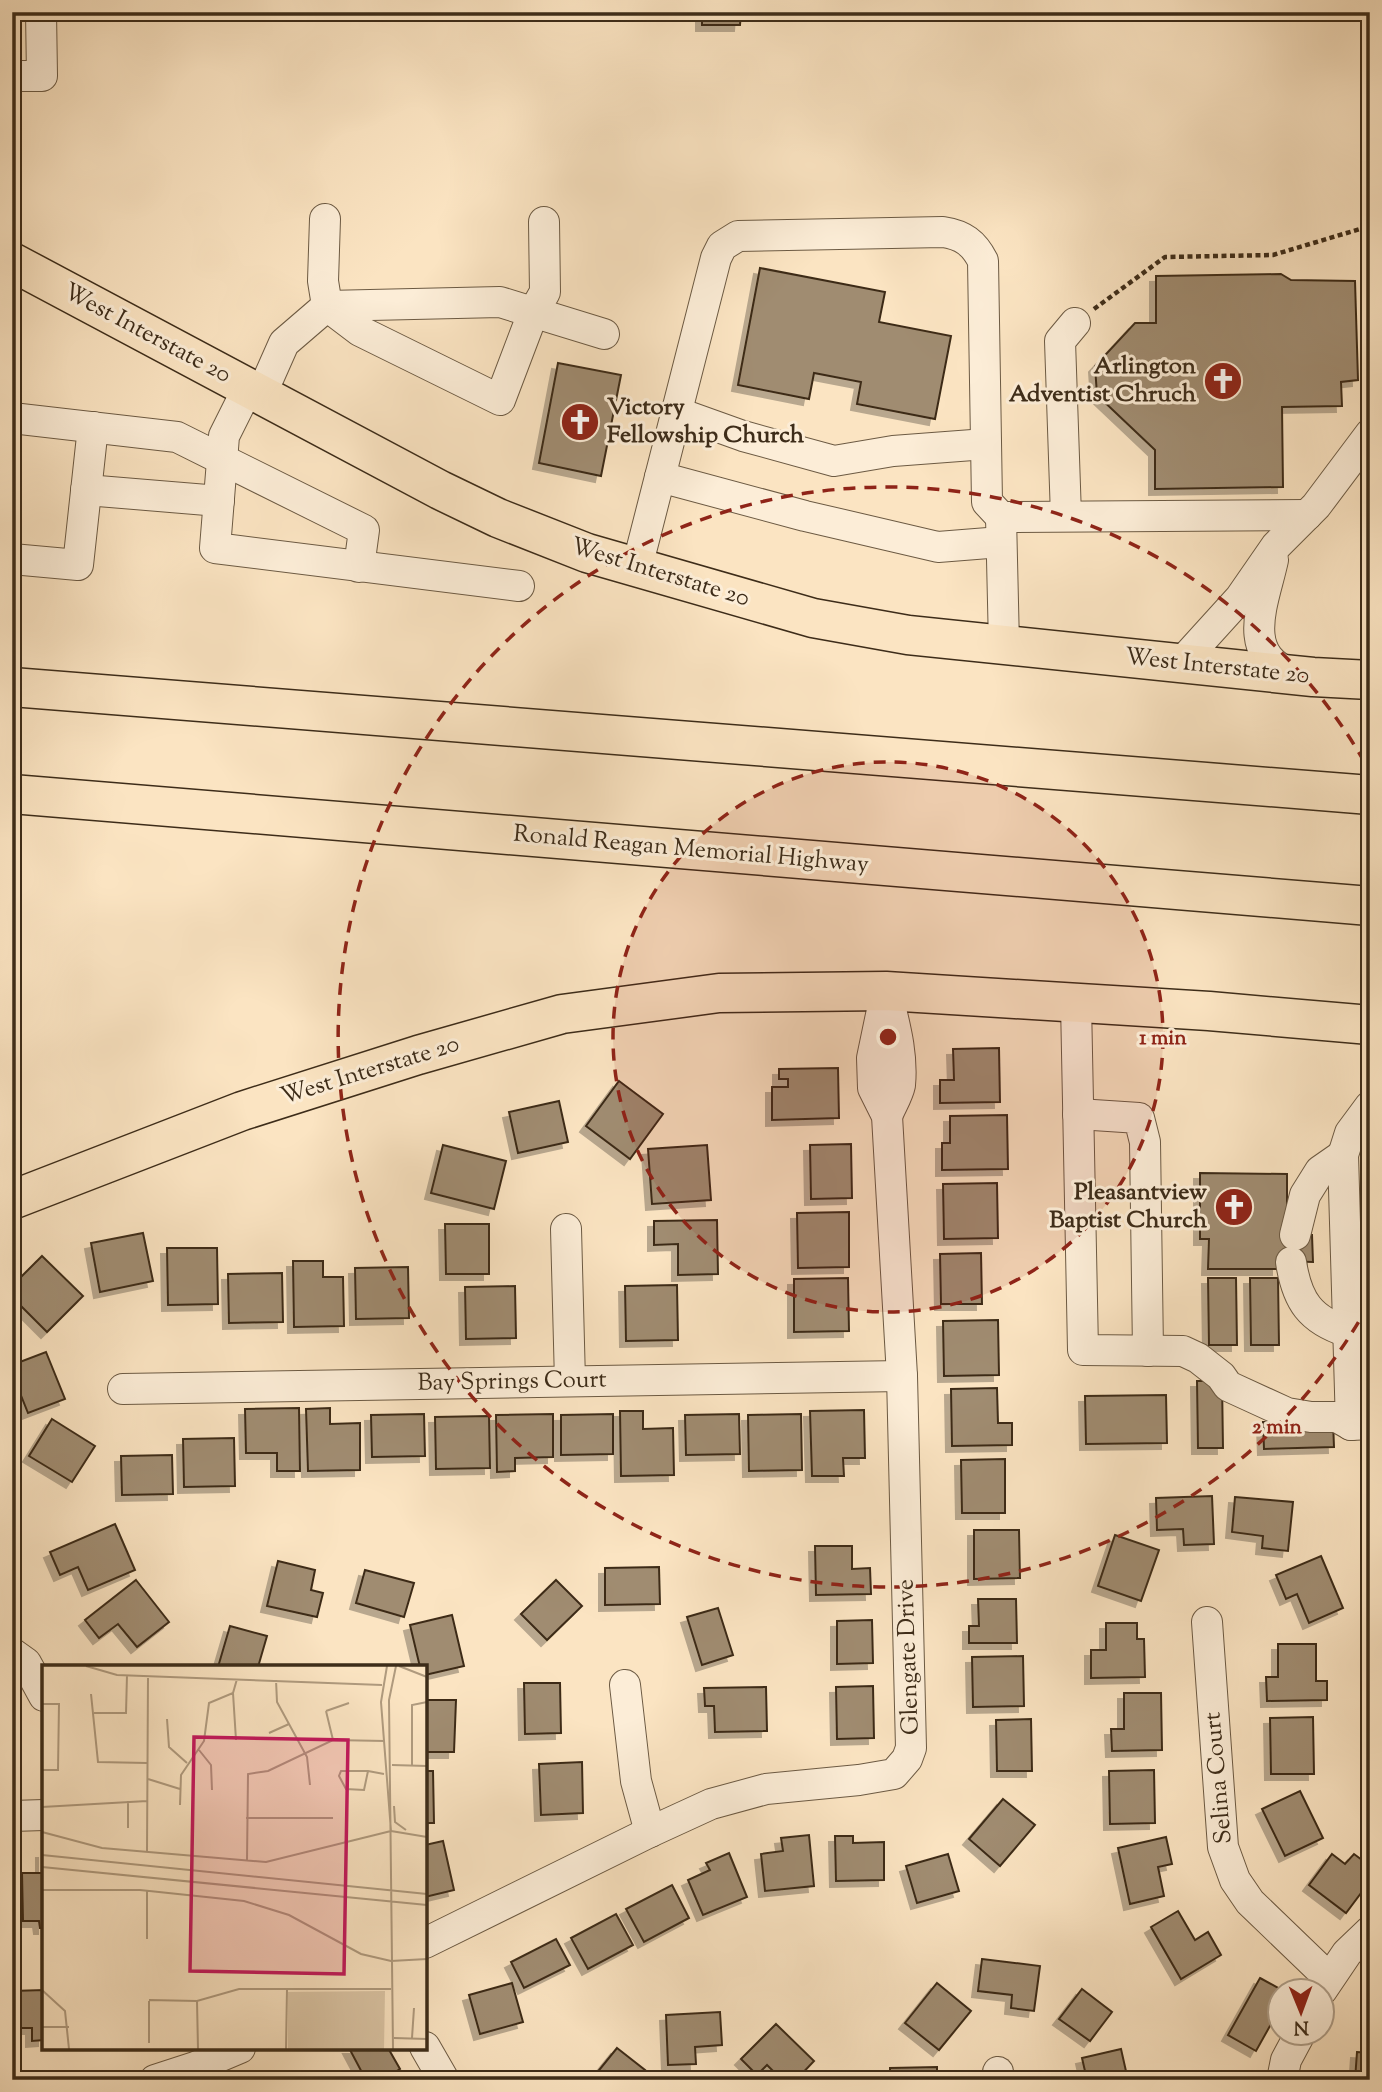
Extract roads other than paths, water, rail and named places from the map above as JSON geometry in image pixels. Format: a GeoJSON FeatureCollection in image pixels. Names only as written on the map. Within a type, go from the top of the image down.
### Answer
{"type":"FeatureCollection","features":[{"type":"Feature","properties":{"kind":"main road","name":"West Interstate 20"},"geometry":{"type":"LineString","coordinates":[[12,262],[440,489],[498,517],[587,553],[813,618],[908,635],[1370,680]]}},
{"type":"Feature","properties":{"kind":"main road"},"geometry":{"type":"LineString","coordinates":[[12,687],[1370,795]]}},
{"type":"Feature","properties":{"kind":"main road","name":"Ronald Reagan Memorial Highway"},"geometry":{"type":"LineString","coordinates":[[12,794],[1370,906]]}},
{"type":"Feature","properties":{"kind":"main road","name":"West Interstate 20"},"geometry":{"type":"LineString","coordinates":[[12,1200],[242,1111],[418,1055],[562,1014],[719,993],[886,991],[1370,1025]]}},
{"type":"Feature","properties":{"kind":"street"},"geometry":{"type":"LineString","coordinates":[[12,76],[42,76],[41,12]]}},
{"type":"Feature","properties":{"kind":"street"},"geometry":{"type":"LineString","coordinates":[[325,219],[323,281],[327,306],[360,331],[500,400],[533,313],[545,292],[544,222]]}},
{"type":"Feature","properties":{"kind":"street"},"geometry":{"type":"LineString","coordinates":[[636,567],[716,258],[722,246],[738,236],[943,232],[956,234],[968,240],[983,261],[987,502],[1001,529],[1004,645]]}},
{"type":"Feature","properties":{"kind":"street"},"geometry":{"type":"LineString","coordinates":[[519,586],[215,548],[224,436],[284,343],[327,306],[500,302],[604,334]]}},
{"type":"Feature","properties":{"kind":"street"},"geometry":{"type":"LineString","coordinates":[[1066,516],[1060,341],[1075,323]]}},
{"type":"Feature","properties":{"kind":"street"},"geometry":{"type":"LineString","coordinates":[[676,412],[743,436],[834,461],[893,452],[986,444]]}},
{"type":"Feature","properties":{"kind":"street"},"geometry":{"type":"LineString","coordinates":[[12,418],[177,437],[364,530],[359,566]]}},
{"type":"Feature","properties":{"kind":"street"},"geometry":{"type":"LineString","coordinates":[[12,559],[78,565],[93,427]]}},
{"type":"Feature","properties":{"kind":"street"},"geometry":{"type":"LineString","coordinates":[[1181,663],[1240,598],[1276,546],[1307,515],[1370,435]]}},
{"type":"Feature","properties":{"kind":"street"},"geometry":{"type":"LineString","coordinates":[[660,477],[805,516],[938,547],[1001,529],[1066,516],[1307,515]]}},
{"type":"Feature","properties":{"kind":"street"},"geometry":{"type":"LineString","coordinates":[[86,490],[219,501]]}},
{"type":"Feature","properties":{"kind":"street"},"geometry":{"type":"LineString","coordinates":[[1276,546],[1259,620],[1259,634],[1261,648],[1268,660],[1279,669],[1292,674]]}},
{"type":"Feature","properties":{"kind":"street","name":"Glengate Drive"},"geometry":{"type":"LineString","coordinates":[[427,1942],[711,1804],[766,1789],[894,1774],[907,1759],[911,1748],[902,1376],[887,1116],[900,1087],[886,1058],[886,991]]}},
{"type":"Feature","properties":{"kind":"street"},"geometry":{"type":"LineString","coordinates":[[1076,1003],[1083,1350],[1183,1351],[1198,1358],[1221,1376],[1228,1386],[1287,1413],[1337,1417],[1360,1424],[1348,1332],[1343,1155],[1350,1133],[1370,1106]]}},
{"type":"Feature","properties":{"kind":"street"},"geometry":{"type":"LineString","coordinates":[[1078,1114],[1139,1118],[1145,1142],[1148,1351]]}},
{"type":"Feature","properties":{"kind":"street"},"geometry":{"type":"LineString","coordinates":[[1343,1155],[1320,1171],[1305,1195],[1293,1248],[1294,1282],[1306,1306],[1317,1319],[1348,1332]]}},
{"type":"Feature","properties":{"kind":"street"},"geometry":{"type":"LineString","coordinates":[[566,1229],[570,1381]]}},
{"type":"Feature","properties":{"kind":"street","name":"Bay Springs Court"},"geometry":{"type":"LineString","coordinates":[[123,1389],[902,1376]]}},
{"type":"Feature","properties":{"kind":"street","name":"Selina Court"},"geometry":{"type":"LineString","coordinates":[[1207,1622],[1223,1847],[1235,1880],[1250,1902],[1318,1976]]}},
{"type":"Feature","properties":{"kind":"street"},"geometry":{"type":"LineString","coordinates":[[12,1653],[26,1663],[42,1692]]}},
{"type":"Feature","properties":{"kind":"street"},"geometry":{"type":"LineString","coordinates":[[625,1685],[636,1781],[650,1832]]}},
{"type":"Feature","properties":{"kind":"street"},"geometry":{"type":"LineString","coordinates":[[12,1816],[42,1815]]}},
{"type":"Feature","properties":{"kind":"street"},"geometry":{"type":"LineString","coordinates":[[1331,1976],[1347,1953],[1370,1931]]}},
{"type":"Feature","properties":{"kind":"street"},"geometry":{"type":"LineString","coordinates":[[1282,2080],[1286,2060],[1294,2046]]}},
{"type":"Feature","properties":{"kind":"street"},"geometry":{"type":"LineString","coordinates":[[155,2080],[235,2050]]}},
{"type":"Feature","properties":{"kind":"street"},"geometry":{"type":"LineString","coordinates":[[427,2050],[444,2080]]}},
{"type":"Feature","properties":{"kind":"place","name":"Arlington Adventist Chruch"},"geometry":{"type":"Point","coordinates":[1223,381]}},
{"type":"Feature","properties":{"kind":"place","name":"Victory Fellowship Church"},"geometry":{"type":"Point","coordinates":[580,422]}},
{"type":"Feature","properties":{"kind":"place","name":"Pleasantview Baptist Church"},"geometry":{"type":"Point","coordinates":[1234,1207]}}]}
